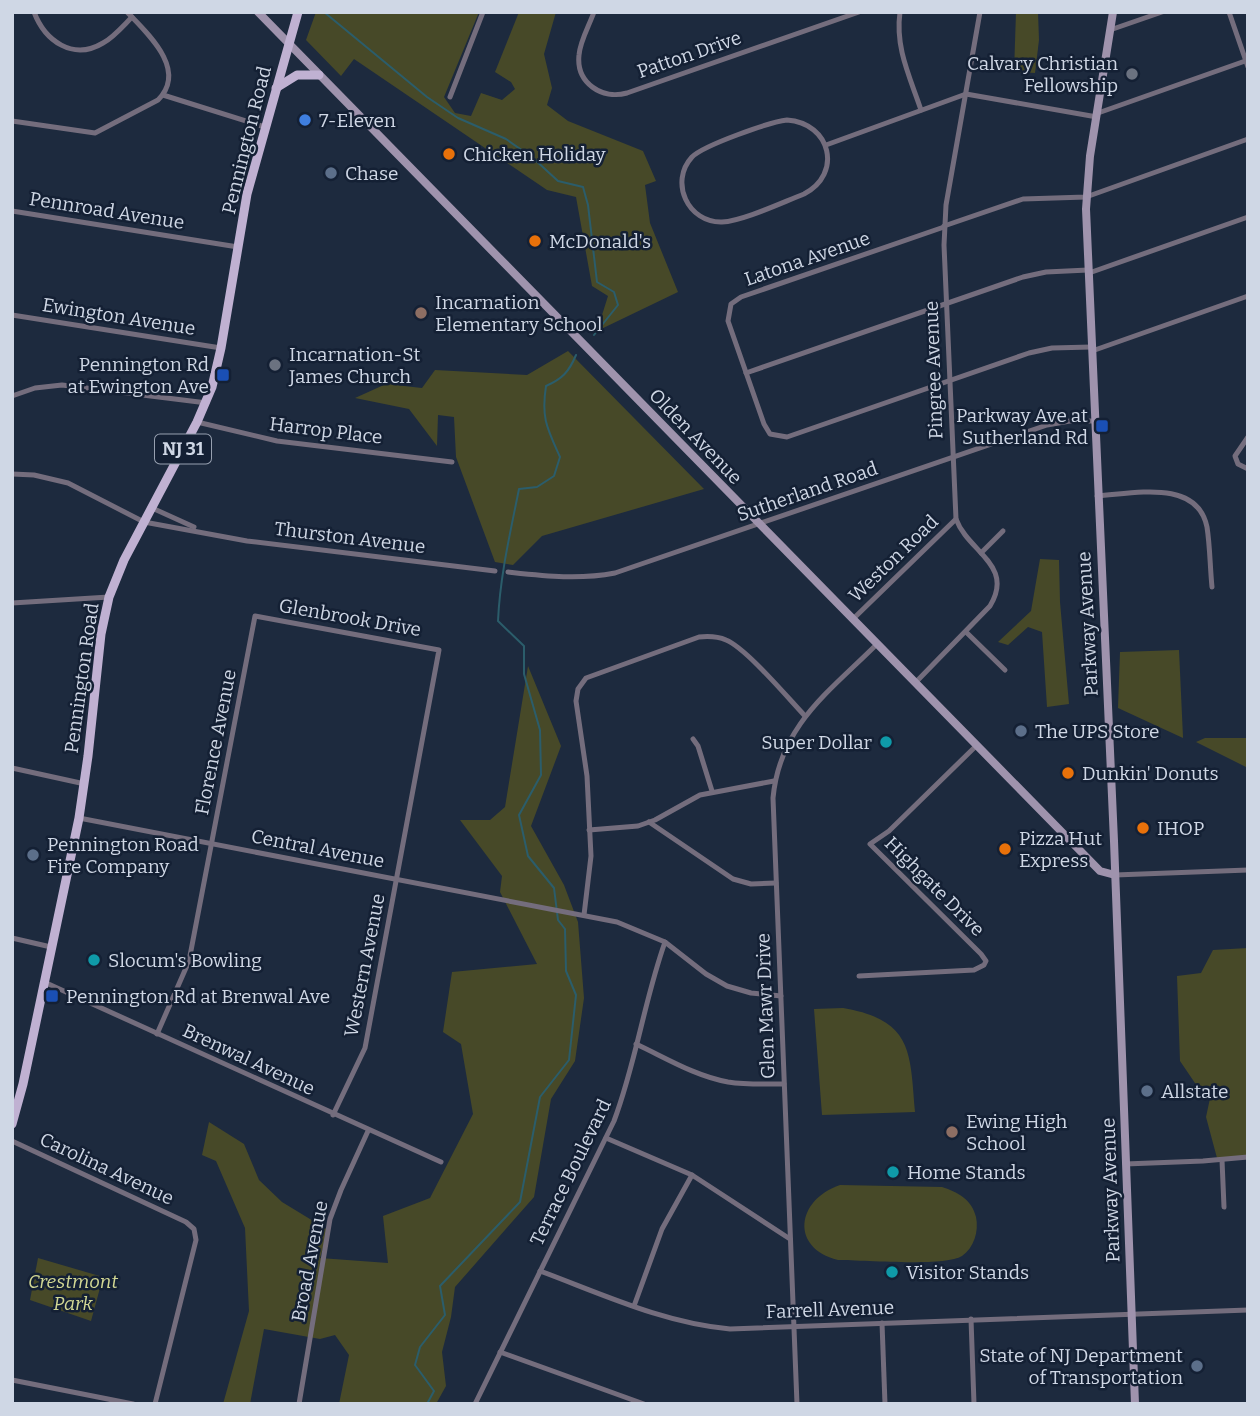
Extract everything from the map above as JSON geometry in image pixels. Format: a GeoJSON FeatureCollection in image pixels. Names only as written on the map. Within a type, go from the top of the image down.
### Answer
{"type":"FeatureCollection","features":[{"type":"Feature","properties":{"kind":"main road","name":"Olden Avenue"},"geometry":{"type":"LineString","coordinates":[[258,12],[1100,871],[1115,875]]}},
{"type":"Feature","properties":{"kind":"main road","name":"Pennington Road"},"geometry":{"type":"LineString","coordinates":[[12,1124],[79,818],[101,634],[109,597],[124,560],[207,403],[217,371],[247,194],[298,12]]}},
{"type":"Feature","properties":{"kind":"main road","name":"Parkway Avenue"},"geometry":{"type":"LineString","coordinates":[[1113,12],[1086,197],[1135,1404]]}},
{"type":"Feature","properties":{"kind":"main road"},"geometry":{"type":"LineString","coordinates":[[276,88],[297,75],[319,75]]}},
{"type":"Feature","properties":{"kind":"street"},"geometry":{"type":"LineString","coordinates":[[12,121],[95,133],[158,100],[170,78],[165,59],[153,38],[130,15],[100,45],[75,50],[60,45],[47,36],[34,12]]}},
{"type":"Feature","properties":{"kind":"street"},"geometry":{"type":"LineString","coordinates":[[450,97],[483,12]]}},
{"type":"Feature","properties":{"kind":"street","name":"Patton Drive"},"geometry":{"type":"LineString","coordinates":[[594,12],[579,50],[579,66],[589,84],[600,92],[609,94],[627,93],[859,12]]}},
{"type":"Feature","properties":{"kind":"street"},"geometry":{"type":"LineString","coordinates":[[834,12],[837,20]]}},
{"type":"Feature","properties":{"kind":"street"},"geometry":{"type":"LineString","coordinates":[[900,12],[900,51],[921,110]]}},
{"type":"Feature","properties":{"kind":"street","name":"Pingree Avenue"},"geometry":{"type":"LineString","coordinates":[[956,519],[944,227],[980,12]]}},
{"type":"Feature","properties":{"kind":"street"},"geometry":{"type":"LineString","coordinates":[[1110,30],[1162,12]]}},
{"type":"Feature","properties":{"kind":"street"},"geometry":{"type":"LineString","coordinates":[[825,145],[966,94],[1097,115],[1247,63],[1229,12]]}},
{"type":"Feature","properties":{"kind":"street"},"geometry":{"type":"LineString","coordinates":[[163,95],[265,127]]}},
{"type":"Feature","properties":{"kind":"street"},"geometry":{"type":"LineString","coordinates":[[796,120],[810,125],[825,145],[828,160],[824,175],[814,188],[804,194],[720,222],[698,215],[687,204],[682,188],[684,172],[698,152],[780,121],[796,120]]}},
{"type":"Feature","properties":{"kind":"street","name":"Latona Avenue"},"geometry":{"type":"LineString","coordinates":[[949,381],[787,438],[776,437],[764,425],[728,321],[729,309],[736,300],[1023,199],[1086,197],[1248,139]]}},
{"type":"Feature","properties":{"kind":"street","name":"Pennroad Avenue"},"geometry":{"type":"LineString","coordinates":[[12,211],[238,247]]}},
{"type":"Feature","properties":{"kind":"street"},"geometry":{"type":"LineString","coordinates":[[746,373],[1033,275],[1088,271],[1248,217]]}},
{"type":"Feature","properties":{"kind":"street"},"geometry":{"type":"LineString","coordinates":[[949,381],[1038,351],[1091,349],[1248,296]]}},
{"type":"Feature","properties":{"kind":"street","name":"Ewington Avenue"},"geometry":{"type":"LineString","coordinates":[[12,315],[221,348]]}},
{"type":"Feature","properties":{"kind":"street"},"geometry":{"type":"LineString","coordinates":[[12,396],[36,388],[62,386],[207,403]]}},
{"type":"Feature","properties":{"kind":"street","name":"Sutherland Road"},"geometry":{"type":"LineString","coordinates":[[508,572],[573,578],[606,575],[1047,425],[1094,421]]}},
{"type":"Feature","properties":{"kind":"street","name":"Harrop Place"},"geometry":{"type":"LineString","coordinates":[[197,422],[277,441],[452,462]]}},
{"type":"Feature","properties":{"kind":"street"},"geometry":{"type":"LineString","coordinates":[[1248,437],[1235,456],[1237,464],[1248,469]]}},
{"type":"Feature","properties":{"kind":"street","name":"Thurston Avenue"},"geometry":{"type":"LineString","coordinates":[[12,474],[34,475],[68,483],[144,522],[203,531],[239,540],[495,571]]}},
{"type":"Feature","properties":{"kind":"street"},"geometry":{"type":"LineString","coordinates":[[1097,496],[1166,493],[1189,500],[1201,512],[1207,527],[1212,587]]}},
{"type":"Feature","properties":{"kind":"street","name":"Thurston Avenue"},"geometry":{"type":"LineString","coordinates":[[151,508],[203,531]]}},
{"type":"Feature","properties":{"kind":"street"},"geometry":{"type":"LineString","coordinates":[[915,683],[990,606],[997,592],[995,570],[963,535],[956,519]]}},
{"type":"Feature","properties":{"kind":"street","name":"Weston Road"},"geometry":{"type":"LineString","coordinates":[[853,619],[956,519]]}},
{"type":"Feature","properties":{"kind":"street"},"geometry":{"type":"LineString","coordinates":[[981,553],[1003,531]]}},
{"type":"Feature","properties":{"kind":"street"},"geometry":{"type":"LineString","coordinates":[[12,603],[109,597]]}},
{"type":"Feature","properties":{"kind":"street","name":"Glenbrook Drive"},"geometry":{"type":"LineString","coordinates":[[255,616],[439,650]]}},
{"type":"Feature","properties":{"kind":"street","name":"Florence Avenue"},"geometry":{"type":"LineString","coordinates":[[157,1034],[186,970],[255,616]]}},
{"type":"Feature","properties":{"kind":"street"},"geometry":{"type":"LineString","coordinates":[[966,632],[1005,670]]}},
{"type":"Feature","properties":{"kind":"street"},"geometry":{"type":"LineString","coordinates":[[584,915],[590,870],[584,749],[576,701],[581,683],[592,675],[699,637],[716,637],[739,648],[805,716]]}},
{"type":"Feature","properties":{"kind":"street","name":"Glen Mawr Drive"},"geometry":{"type":"LineString","coordinates":[[797,1404],[774,781],[783,751],[805,716],[877,644]]}},
{"type":"Feature","properties":{"kind":"street","name":"Western Avenue"},"geometry":{"type":"LineString","coordinates":[[333,1115],[365,1048],[439,650]]}},
{"type":"Feature","properties":{"kind":"street"},"geometry":{"type":"LineString","coordinates":[[693,739],[698,746],[712,791]]}},
{"type":"Feature","properties":{"kind":"street","name":"Highgate Drive"},"geometry":{"type":"LineString","coordinates":[[859,976],[974,970],[984,965],[984,957],[870,844],[889,831],[976,746]]}},
{"type":"Feature","properties":{"kind":"street"},"geometry":{"type":"LineString","coordinates":[[12,768],[85,784]]}},
{"type":"Feature","properties":{"kind":"street"},"geometry":{"type":"LineString","coordinates":[[589,830],[624,828],[649,822],[712,791],[774,781]]}},
{"type":"Feature","properties":{"kind":"street","name":"Central Avenue"},"geometry":{"type":"LineString","coordinates":[[79,818],[584,915],[635,928],[665,942],[706,974],[727,986],[751,993],[780,996]]}},
{"type":"Feature","properties":{"kind":"street"},"geometry":{"type":"LineString","coordinates":[[649,822],[733,879],[751,884],[776,883]]}},
{"type":"Feature","properties":{"kind":"street"},"geometry":{"type":"LineString","coordinates":[[1115,875],[1248,870]]}},
{"type":"Feature","properties":{"kind":"street"},"geometry":{"type":"LineString","coordinates":[[12,938],[51,947]]}},
{"type":"Feature","properties":{"kind":"street","name":"Terrace Boulevard"},"geometry":{"type":"LineString","coordinates":[[475,1404],[606,1138],[622,1100],[653,977],[665,942]]}},
{"type":"Feature","properties":{"kind":"street","name":"Brenwal Avenue"},"geometry":{"type":"LineString","coordinates":[[44,982],[441,1163]]}},
{"type":"Feature","properties":{"kind":"street"},"geometry":{"type":"LineString","coordinates":[[636,1044],[715,1079],[744,1084],[784,1084]]}},
{"type":"Feature","properties":{"kind":"street","name":"Broad Avenue"},"geometry":{"type":"LineString","coordinates":[[299,1404],[330,1219],[368,1131]]}},
{"type":"Feature","properties":{"kind":"street"},"geometry":{"type":"LineString","coordinates":[[606,1138],[692,1175],[790,1239]]}},
{"type":"Feature","properties":{"kind":"street","name":"Carolina Avenue"},"geometry":{"type":"LineString","coordinates":[[12,1140],[188,1223],[194,1229],[196,1240],[155,1404]]}},
{"type":"Feature","properties":{"kind":"street"},"geometry":{"type":"LineString","coordinates":[[1125,1164],[1248,1157]]}},
{"type":"Feature","properties":{"kind":"street"},"geometry":{"type":"LineString","coordinates":[[1222,1160],[1224,1208]]}},
{"type":"Feature","properties":{"kind":"street"},"geometry":{"type":"LineString","coordinates":[[634,1306],[662,1228],[692,1175]]}},
{"type":"Feature","properties":{"kind":"street","name":"Farrell Avenue"},"geometry":{"type":"LineString","coordinates":[[540,1271],[673,1320],[707,1327],[741,1329],[1248,1310]]}},
{"type":"Feature","properties":{"kind":"street"},"geometry":{"type":"LineString","coordinates":[[971,1320],[974,1404]]}},
{"type":"Feature","properties":{"kind":"street"},"geometry":{"type":"LineString","coordinates":[[882,1323],[886,1404]]}},
{"type":"Feature","properties":{"kind":"street"},"geometry":{"type":"LineString","coordinates":[[500,1352],[644,1404]]}},
{"type":"Feature","properties":{"kind":"street"},"geometry":{"type":"LineString","coordinates":[[12,1380],[133,1404]]}},
{"type":"Feature","properties":{"kind":"green space"},"geometry":{"type":"Polygon","coordinates":[[[316,12],[479,12],[444,97],[455,113],[471,116],[481,93],[502,100],[515,89],[511,82],[495,72],[519,12],[556,12],[544,54],[552,88],[547,105],[568,121],[643,151],[656,181],[645,185],[650,223],[678,292],[597,331],[608,296],[592,286],[576,197],[547,190],[354,59],[341,76],[306,40],[316,12]]]}},
{"type":"Feature","properties":{"kind":"green space"},"geometry":{"type":"Polygon","coordinates":[[[1016,12],[1038,12],[1039,40],[1035,73],[1014,72],[1016,12]]]}},
{"type":"Feature","properties":{"kind":"green space"},"geometry":{"type":"Polygon","coordinates":[[[568,351],[704,489],[542,536],[513,565],[495,562],[456,457],[454,417],[438,415],[437,446],[409,409],[355,398],[386,384],[422,388],[435,370],[527,375],[568,351]]]}},
{"type":"Feature","properties":{"kind":"green space"},"geometry":{"type":"Polygon","coordinates":[[[1040,559],[1059,560],[1069,704],[1047,707],[1042,632],[1028,627],[1008,645],[998,642],[1031,611],[1040,559]]]}},
{"type":"Feature","properties":{"kind":"green space"},"geometry":{"type":"Polygon","coordinates":[[[1179,650],[1183,738],[1118,708],[1120,652],[1179,650]]]}},
{"type":"Feature","properties":{"kind":"green space"},"geometry":{"type":"Polygon","coordinates":[[[528,666],[561,746],[531,826],[564,885],[578,922],[584,998],[575,1061],[551,1099],[534,1197],[455,1287],[442,1352],[446,1386],[436,1404],[339,1404],[349,1355],[335,1335],[320,1339],[264,1329],[250,1404],[223,1404],[249,1311],[245,1228],[216,1161],[202,1155],[209,1122],[244,1144],[259,1180],[282,1202],[328,1230],[320,1258],[388,1263],[383,1216],[430,1198],[473,1114],[461,1044],[443,1032],[452,972],[537,964],[500,892],[502,876],[460,820],[490,820],[505,807],[528,666]]]}},
{"type":"Feature","properties":{"kind":"green space"},"geometry":{"type":"Polygon","coordinates":[[[1246,712],[1248,768],[1196,742],[1205,738],[1246,738],[1246,712]]]}},
{"type":"Feature","properties":{"kind":"green space"},"geometry":{"type":"Polygon","coordinates":[[[1248,948],[1248,1159],[1217,1158],[1206,1117],[1212,1089],[1197,1086],[1180,1061],[1177,976],[1201,973],[1213,950],[1248,948]]]}},
{"type":"Feature","properties":{"kind":"green space"},"geometry":{"type":"Polygon","coordinates":[[[843,1008],[866,1013],[895,1030],[908,1056],[915,1112],[822,1115],[814,1009],[843,1008]]]}},
{"type":"Feature","properties":{"kind":"green space"},"geometry":{"type":"Polygon","coordinates":[[[840,1185],[942,1187],[954,1191],[968,1201],[974,1211],[977,1228],[975,1239],[962,1256],[939,1261],[838,1260],[822,1254],[806,1235],[804,1224],[807,1212],[814,1201],[825,1192],[840,1185]]]}},
{"type":"Feature","properties":{"kind":"green space","name":"Crestmont Park"},"geometry":{"type":"Polygon","coordinates":[[[38,1258],[103,1277],[91,1321],[30,1300],[38,1258]]]}},
{"type":"Feature","properties":{"kind":"waterway"},"geometry":{"type":"LineString","coordinates":[[324,12],[427,97],[458,118],[506,139],[533,158],[558,181],[583,187],[588,205],[597,282],[614,292],[618,305],[594,335]]}},
{"type":"Feature","properties":{"kind":"waterway"},"geometry":{"type":"LineString","coordinates":[[427,1404],[434,1391],[415,1365],[420,1347],[445,1315],[440,1286],[520,1202],[540,1097],[569,1060],[576,995],[566,971],[565,929],[558,920],[554,888],[528,856],[519,815],[541,775],[540,730],[524,674],[524,646],[498,621],[503,571],[519,489],[537,487],[554,476],[560,457],[546,423],[546,386],[564,374],[576,355]]}},
{"type":"Feature","properties":{"kind":"place","name":"Calvary Christian Fellowship"},"geometry":{"type":"Point","coordinates":[1132,74]}},
{"type":"Feature","properties":{"kind":"place","name":"7-Eleven"},"geometry":{"type":"Point","coordinates":[305,120]}},
{"type":"Feature","properties":{"kind":"place","name":"Chicken Holiday"},"geometry":{"type":"Point","coordinates":[449,154]}},
{"type":"Feature","properties":{"kind":"place","name":"Chase"},"geometry":{"type":"Point","coordinates":[331,173]}},
{"type":"Feature","properties":{"kind":"place","name":"McDonald's"},"geometry":{"type":"Point","coordinates":[535,241]}},
{"type":"Feature","properties":{"kind":"place","name":"Incarnation Elementary School"},"geometry":{"type":"Point","coordinates":[421,313]}},
{"type":"Feature","properties":{"kind":"place","name":"Incarnation-St James Church"},"geometry":{"type":"Point","coordinates":[275,365]}},
{"type":"Feature","properties":{"kind":"place","name":"Pennington Rd at Ewington Ave"},"geometry":{"type":"Point","coordinates":[223,375]}},
{"type":"Feature","properties":{"kind":"place","name":"Parkway Ave at Sutherland Rd"},"geometry":{"type":"Point","coordinates":[1102,426]}},
{"type":"Feature","properties":{"kind":"place","name":"The UPS Store"},"geometry":{"type":"Point","coordinates":[1021,731]}},
{"type":"Feature","properties":{"kind":"place","name":"Super Dollar"},"geometry":{"type":"Point","coordinates":[886,742]}},
{"type":"Feature","properties":{"kind":"place","name":"Dunkin' Donuts"},"geometry":{"type":"Point","coordinates":[1068,773]}},
{"type":"Feature","properties":{"kind":"place","name":"IHOP"},"geometry":{"type":"Point","coordinates":[1143,828]}},
{"type":"Feature","properties":{"kind":"place","name":"Pizza Hut Express"},"geometry":{"type":"Point","coordinates":[1005,849]}},
{"type":"Feature","properties":{"kind":"place","name":"Pennington Road Fire Company"},"geometry":{"type":"Point","coordinates":[33,855]}},
{"type":"Feature","properties":{"kind":"place","name":"Slocum's Bowling"},"geometry":{"type":"Point","coordinates":[94,960]}},
{"type":"Feature","properties":{"kind":"place","name":"Pennington Rd at Brenwal Ave"},"geometry":{"type":"Point","coordinates":[52,996]}},
{"type":"Feature","properties":{"kind":"place","name":"Allstate"},"geometry":{"type":"Point","coordinates":[1147,1091]}},
{"type":"Feature","properties":{"kind":"place","name":"Ewing High School"},"geometry":{"type":"Point","coordinates":[952,1132]}},
{"type":"Feature","properties":{"kind":"place","name":"Home Stands"},"geometry":{"type":"Point","coordinates":[893,1172]}},
{"type":"Feature","properties":{"kind":"place","name":"Visitor Stands"},"geometry":{"type":"Point","coordinates":[892,1272]}},
{"type":"Feature","properties":{"kind":"place","name":"State of NJ Department of Transportation"},"geometry":{"type":"Point","coordinates":[1197,1366]}}]}
